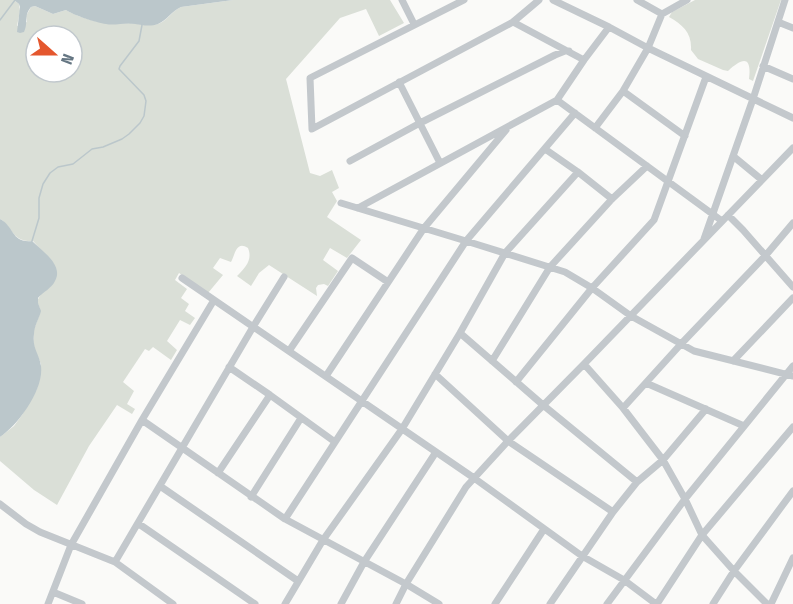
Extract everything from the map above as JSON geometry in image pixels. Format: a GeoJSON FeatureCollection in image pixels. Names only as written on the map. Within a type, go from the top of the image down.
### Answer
{"type":"FeatureCollection","features":[{"type":"Feature","properties":{"kind":"street"},"geometry":{"type":"LineString","coordinates":[[402,0],[414,24]]}},
{"type":"Feature","properties":{"kind":"street"},"geometry":{"type":"LineString","coordinates":[[464,0],[310,78],[312,129],[513,22],[539,0]]}},
{"type":"Feature","properties":{"kind":"street"},"geometry":{"type":"LineString","coordinates":[[553,0],[793,118]]}},
{"type":"Feature","properties":{"kind":"street"},"geometry":{"type":"LineString","coordinates":[[637,0],[662,14]]}},
{"type":"Feature","properties":{"kind":"street"},"geometry":{"type":"LineString","coordinates":[[595,128],[623,91],[648,48],[662,14],[687,0]]}},
{"type":"Feature","properties":{"kind":"street"},"geometry":{"type":"LineString","coordinates":[[703,240],[785,0]]}},
{"type":"Feature","properties":{"kind":"street"},"geometry":{"type":"LineString","coordinates":[[513,22],[584,60]]}},
{"type":"Feature","properties":{"kind":"street"},"geometry":{"type":"LineString","coordinates":[[778,22],[793,28]]}},
{"type":"Feature","properties":{"kind":"street"},"geometry":{"type":"LineString","coordinates":[[358,208],[557,100],[609,27]]}},
{"type":"Feature","properties":{"kind":"street"},"geometry":{"type":"LineString","coordinates":[[350,161],[420,123],[555,55],[568,51]]}},
{"type":"Feature","properties":{"kind":"street"},"geometry":{"type":"LineString","coordinates":[[764,66],[793,79]]}},
{"type":"Feature","properties":{"kind":"street"},"geometry":{"type":"LineString","coordinates":[[516,382],[592,288],[654,220],[706,77]]}},
{"type":"Feature","properties":{"kind":"street"},"geometry":{"type":"LineString","coordinates":[[399,82],[440,163]]}},
{"type":"Feature","properties":{"kind":"street"},"geometry":{"type":"LineString","coordinates":[[623,91],[685,136]]}},
{"type":"Feature","properties":{"kind":"street"},"geometry":{"type":"LineString","coordinates":[[557,100],[722,221]]}},
{"type":"Feature","properties":{"kind":"street"},"geometry":{"type":"LineString","coordinates":[[285,519],[466,241],[575,113]]}},
{"type":"Feature","properties":{"kind":"street"},"geometry":{"type":"LineString","coordinates":[[326,376],[424,228],[509,126]]}},
{"type":"Feature","properties":{"kind":"street"},"geometry":{"type":"LineString","coordinates":[[396,604],[466,487],[703,240],[762,180],[790,157],[793,148]]}},
{"type":"Feature","properties":{"kind":"street"},"geometry":{"type":"LineString","coordinates":[[545,149],[612,199]]}},
{"type":"Feature","properties":{"kind":"street"},"geometry":{"type":"LineString","coordinates":[[733,156],[762,180]]}},
{"type":"Feature","properties":{"kind":"street"},"geometry":{"type":"LineString","coordinates":[[492,361],[550,267],[612,199],[647,166]]}},
{"type":"Feature","properties":{"kind":"street"},"geometry":{"type":"LineString","coordinates":[[285,604],[323,540],[402,429],[505,253],[578,172]]}},
{"type":"Feature","properties":{"kind":"street"},"geometry":{"type":"LineString","coordinates":[[341,203],[565,272],[631,316],[694,351],[790,375]]}},
{"type":"Feature","properties":{"kind":"street"},"geometry":{"type":"LineString","coordinates":[[728,215],[793,286]]}},
{"type":"Feature","properties":{"kind":"street"},"geometry":{"type":"LineString","coordinates":[[623,408],[793,224]]}},
{"type":"Feature","properties":{"kind":"street"},"geometry":{"type":"LineString","coordinates":[[289,351],[352,258],[388,282]]}},
{"type":"Feature","properties":{"kind":"street"},"geometry":{"type":"LineString","coordinates":[[115,562],[284,277]]}},
{"type":"Feature","properties":{"kind":"street"},"geometry":{"type":"LineString","coordinates":[[182,278],[474,478],[582,556],[624,580],[656,604],[702,535],[793,427]]}},
{"type":"Feature","properties":{"kind":"street"},"geometry":{"type":"LineString","coordinates":[[733,361],[793,298]]}},
{"type":"Feature","properties":{"kind":"street"},"geometry":{"type":"LineString","coordinates":[[48,604],[71,546],[142,420],[214,300]]}},
{"type":"Feature","properties":{"kind":"street"},"geometry":{"type":"LineString","coordinates":[[460,333],[636,482]]}},
{"type":"Feature","properties":{"kind":"street"},"geometry":{"type":"LineString","coordinates":[[584,364],[623,408],[663,459],[702,535],[734,571],[769,604],[793,558]]}},
{"type":"Feature","properties":{"kind":"street"},"geometry":{"type":"LineString","coordinates":[[607,604],[685,498],[744,426],[790,375],[793,366]]}},
{"type":"Feature","properties":{"kind":"street"},"geometry":{"type":"LineString","coordinates":[[229,367],[335,442]]}},
{"type":"Feature","properties":{"kind":"street"},"geometry":{"type":"LineString","coordinates":[[435,374],[508,441],[613,512]]}},
{"type":"Feature","properties":{"kind":"street"},"geometry":{"type":"LineString","coordinates":[[645,383],[744,426]]}},
{"type":"Feature","properties":{"kind":"street"},"geometry":{"type":"LineString","coordinates":[[218,474],[270,395]]}},
{"type":"Feature","properties":{"kind":"street"},"geometry":{"type":"LineString","coordinates":[[550,604],[636,482],[663,459],[706,409]]}},
{"type":"Feature","properties":{"kind":"street"},"geometry":{"type":"LineString","coordinates":[[251,497],[301,418]]}},
{"type":"Feature","properties":{"kind":"street"},"geometry":{"type":"LineString","coordinates":[[142,420],[285,519],[439,604]]}},
{"type":"Feature","properties":{"kind":"street"},"geometry":{"type":"LineString","coordinates":[[341,604],[364,562],[436,452]]}},
{"type":"Feature","properties":{"kind":"street"},"geometry":{"type":"LineString","coordinates":[[160,486],[298,581]]}},
{"type":"Feature","properties":{"kind":"street"},"geometry":{"type":"LineString","coordinates":[[713,604],[734,571],[793,491]]}},
{"type":"Feature","properties":{"kind":"street"},"geometry":{"type":"LineString","coordinates":[[0,504],[34,529],[115,562],[173,604]]}},
{"type":"Feature","properties":{"kind":"street"},"geometry":{"type":"LineString","coordinates":[[139,524],[255,604]]}},
{"type":"Feature","properties":{"kind":"street"},"geometry":{"type":"LineString","coordinates":[[495,604],[544,529]]}},
{"type":"Feature","properties":{"kind":"street"},"geometry":{"type":"LineString","coordinates":[[53,592],[82,604]]}},
{"type":"Feature","properties":{"kind":"shaded area"},"geometry":{"type":"Polygon","coordinates":[[[0,0],[14,0],[19,4],[17,26],[27,22],[26,16],[31,7],[35,6],[53,14],[66,10],[83,18],[108,23],[151,25],[161,23],[181,7],[233,0],[390,0],[404,23],[379,36],[366,9],[340,18],[286,79],[310,173],[320,176],[332,170],[339,188],[332,192],[337,201],[327,217],[361,240],[347,258],[330,248],[323,260],[338,271],[328,286],[318,285],[317,296],[269,265],[259,273],[251,286],[237,276],[245,267],[250,256],[248,248],[244,246],[238,247],[231,262],[220,258],[213,268],[223,275],[208,293],[179,273],[175,280],[187,289],[181,298],[189,304],[185,311],[195,318],[190,325],[180,320],[167,341],[177,350],[171,360],[153,347],[149,351],[145,349],[123,382],[134,391],[127,404],[135,409],[132,414],[117,405],[89,446],[57,505],[34,490],[0,461],[0,437],[14,426],[37,389],[41,364],[33,346],[34,329],[40,309],[37,301],[41,294],[52,285],[54,264],[33,241],[18,238],[0,219],[0,0]]]}},
{"type":"Feature","properties":{"kind":"shaded area"},"geometry":{"type":"Polygon","coordinates":[[[14,0],[233,0],[181,7],[161,22],[149,26],[113,25],[66,10],[53,14],[35,6],[29,10],[24,32],[20,33],[17,32],[19,4],[14,0]]]}},
{"type":"Feature","properties":{"kind":"shaded area"},"geometry":{"type":"Polygon","coordinates":[[[695,0],[781,0],[753,81],[749,79],[749,66],[745,61],[738,63],[728,71],[723,70],[698,59],[691,50],[686,30],[669,17],[672,12],[695,0]]]}},
{"type":"Feature","properties":{"kind":"shaded area"},"geometry":{"type":"Polygon","coordinates":[[[0,219],[20,240],[32,241],[46,254],[57,269],[57,275],[52,286],[38,298],[41,311],[34,339],[41,366],[39,385],[22,415],[0,437],[0,219]]]}},
{"type":"Feature","properties":{"kind":"waterway"},"geometry":{"type":"LineString","coordinates":[[0,20],[15,0]]}},
{"type":"Feature","properties":{"kind":"waterway"},"geometry":{"type":"LineString","coordinates":[[32,241],[39,218],[39,198],[43,184],[50,173],[58,167],[73,164],[92,149],[122,139],[140,123],[144,116],[146,101],[144,95],[119,69],[139,41],[142,25]]}}]}
